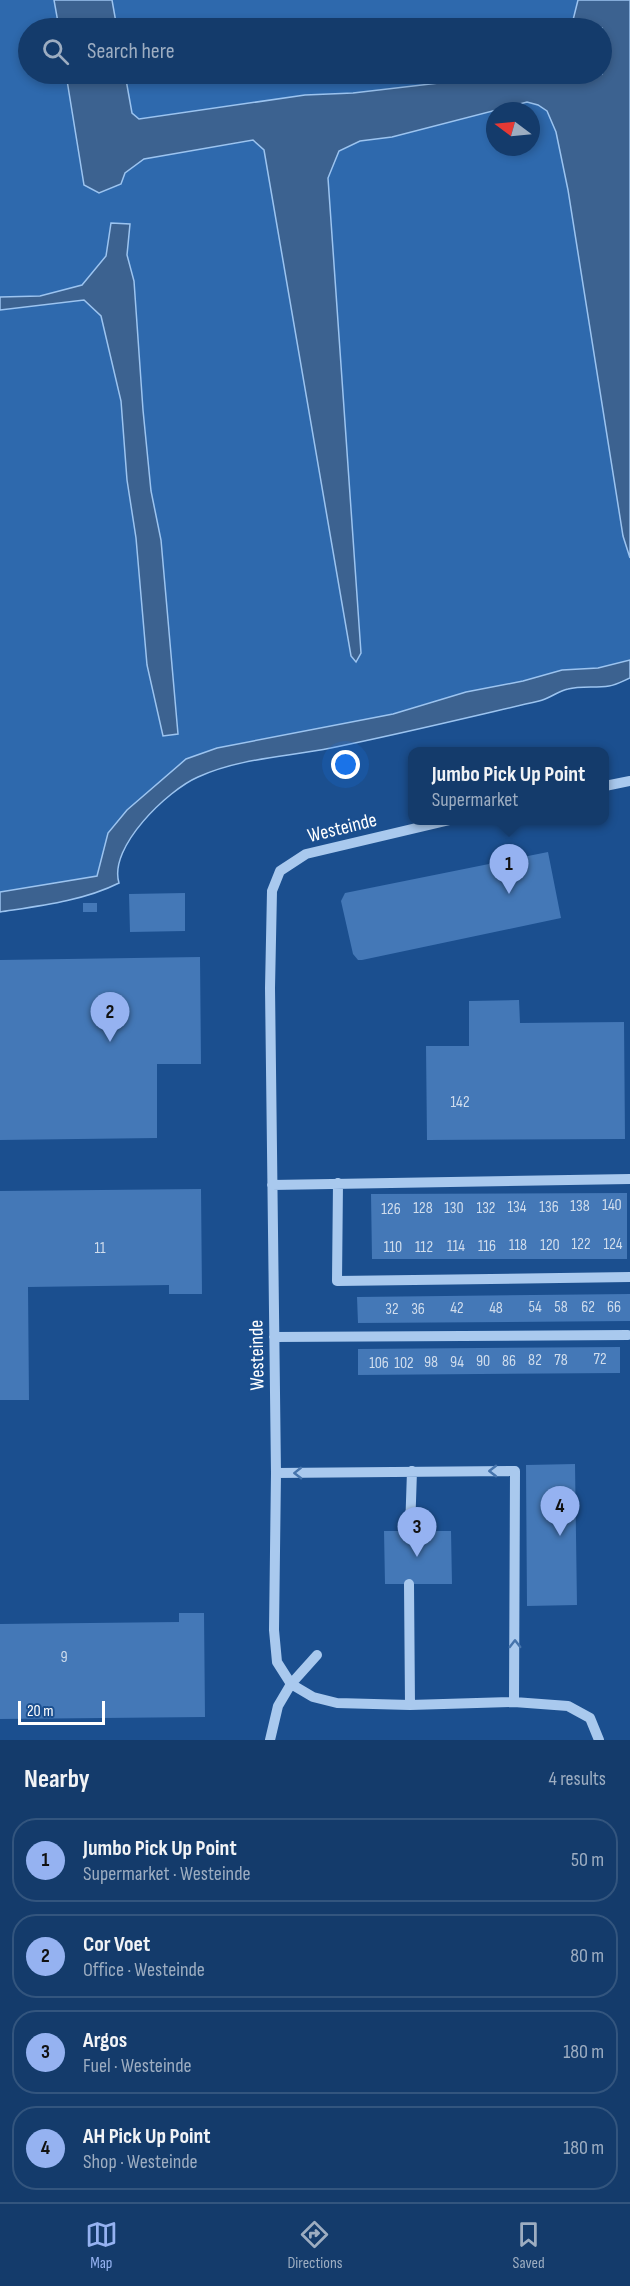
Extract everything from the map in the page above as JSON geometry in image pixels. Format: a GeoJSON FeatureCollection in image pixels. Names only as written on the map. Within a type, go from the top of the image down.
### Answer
{"type":"FeatureCollection","features":[{"type":"Feature","properties":{"kind":"street"},"geometry":{"type":"LineString","coordinates":[[609,785],[630,781]]}},
{"type":"Feature","properties":{"kind":"street","name":"Westeinde"},"geometry":{"type":"LineString","coordinates":[[291,1684],[277,1662],[274,1630],[276,1473],[270,988],[272,891],[280,871],[306,854],[429,825]]}},
{"type":"Feature","properties":{"kind":"street"},"geometry":{"type":"LineString","coordinates":[[272,1185],[630,1179]]}},
{"type":"Feature","properties":{"kind":"street"},"geometry":{"type":"LineString","coordinates":[[338,1183],[337,1281],[630,1277]]}},
{"type":"Feature","properties":{"kind":"street"},"geometry":{"type":"LineString","coordinates":[[274,1337],[628,1335]]}},
{"type":"Feature","properties":{"kind":"street"},"geometry":{"type":"LineString","coordinates":[[276,1473],[515,1471],[514,1702]]}},
{"type":"Feature","properties":{"kind":"street"},"geometry":{"type":"LineString","coordinates":[[410,1531],[412,1472]]}},
{"type":"Feature","properties":{"kind":"street"},"geometry":{"type":"LineString","coordinates":[[409,1584],[410,1704]]}},
{"type":"Feature","properties":{"kind":"street"},"geometry":{"type":"LineString","coordinates":[[270,1740],[278,1706],[291,1684],[317,1655]]}},
{"type":"Feature","properties":{"kind":"street"},"geometry":{"type":"LineString","coordinates":[[291,1684],[313,1697],[337,1703],[514,1702],[568,1706],[590,1718],[599,1740]]}},
{"type":"Feature","properties":{"kind":"shaded area"},"geometry":{"type":"Polygon","coordinates":[[[0,0],[54,0],[57,18],[18,18],[18,84],[68,84],[84,185],[99,193],[121,184],[125,173],[144,159],[254,140],[264,150],[351,656],[356,661],[361,653],[328,178],[339,151],[360,141],[392,137],[486,113],[486,156],[540,156],[540,106],[547,111],[556,132],[568,190],[623,536],[630,558],[630,660],[598,668],[562,670],[431,702],[393,714],[217,748],[186,759],[108,833],[97,876],[0,892],[0,310],[84,300],[101,316],[121,401],[147,665],[163,736],[178,733],[161,540],[151,491],[143,410],[134,281],[127,254],[129,224],[111,224],[106,256],[82,285],[40,296],[0,297],[0,0]]]}},
{"type":"Feature","properties":{"kind":"shaded area"},"geometry":{"type":"Polygon","coordinates":[[[54,0],[112,0],[115,18],[57,18],[54,0]]]}},
{"type":"Feature","properties":{"kind":"shaded area"},"geometry":{"type":"Polygon","coordinates":[[[112,0],[578,0],[574,18],[115,18],[112,0]]]}},
{"type":"Feature","properties":{"kind":"shaded area"},"geometry":{"type":"Polygon","coordinates":[[[578,0],[630,0],[630,558],[623,536],[568,190],[556,132],[547,111],[540,106],[540,102],[486,102],[486,113],[392,137],[360,141],[339,151],[328,178],[361,653],[356,662],[351,656],[264,150],[253,140],[144,159],[125,173],[121,184],[99,193],[84,185],[68,84],[127,84],[132,113],[139,119],[305,95],[353,93],[431,84],[612,84],[612,18],[574,18],[578,0]]]}},
{"type":"Feature","properties":{"kind":"shaded area"},"geometry":{"type":"Polygon","coordinates":[[[127,84],[431,84],[353,93],[305,95],[139,119],[132,113],[127,84]]]}},
{"type":"Feature","properties":{"kind":"shaded area"},"geometry":{"type":"Polygon","coordinates":[[[111,223],[130,224],[127,255],[134,281],[143,410],[151,491],[161,540],[178,734],[163,736],[147,665],[121,401],[101,316],[84,300],[0,310],[0,297],[40,296],[82,285],[106,256],[111,223]]]}},
{"type":"Feature","properties":{"kind":"shaded area"},"geometry":{"type":"Polygon","coordinates":[[[630,660],[630,678],[612,685],[568,689],[539,701],[357,743],[247,762],[198,777],[171,794],[143,821],[131,837],[122,853],[118,869],[119,883],[76,899],[0,912],[0,892],[97,876],[108,833],[127,810],[186,759],[217,748],[393,714],[466,692],[523,681],[562,670],[598,668],[630,660]]]}},
{"type":"Feature","properties":{"kind":"building"},"geometry":{"type":"Polygon","coordinates":[[[548,852],[561,918],[362,960],[358,960],[353,954],[341,901],[345,893],[548,852]]]}},
{"type":"Feature","properties":{"kind":"building"},"geometry":{"type":"Polygon","coordinates":[[[185,893],[185,931],[130,932],[129,894],[185,893]]]}},
{"type":"Feature","properties":{"kind":"building"},"geometry":{"type":"Polygon","coordinates":[[[83,903],[97,903],[97,912],[83,912],[83,903]]]}},
{"type":"Feature","properties":{"kind":"building"},"geometry":{"type":"Polygon","coordinates":[[[200,957],[201,1064],[157,1064],[157,1138],[0,1140],[0,960],[200,957]]]}},
{"type":"Feature","properties":{"kind":"building"},"geometry":{"type":"Polygon","coordinates":[[[519,1000],[520,1023],[624,1022],[625,1139],[427,1140],[426,1046],[469,1046],[469,1001],[519,1000]]]}},
{"type":"Feature","properties":{"kind":"building"},"geometry":{"type":"Polygon","coordinates":[[[201,1189],[202,1294],[169,1294],[169,1285],[28,1287],[29,1400],[0,1400],[0,1191],[201,1189]]]}},
{"type":"Feature","properties":{"kind":"building"},"geometry":{"type":"Polygon","coordinates":[[[627,1193],[627,1259],[372,1259],[371,1194],[627,1193]]]}},
{"type":"Feature","properties":{"kind":"building"},"geometry":{"type":"Polygon","coordinates":[[[630,1294],[630,1321],[358,1323],[357,1297],[630,1294]]]}},
{"type":"Feature","properties":{"kind":"building"},"geometry":{"type":"Polygon","coordinates":[[[620,1347],[620,1373],[358,1375],[358,1349],[620,1347]]]}},
{"type":"Feature","properties":{"kind":"building"},"geometry":{"type":"Polygon","coordinates":[[[575,1464],[577,1605],[527,1606],[526,1465],[575,1464]]]}},
{"type":"Feature","properties":{"kind":"building"},"geometry":{"type":"Polygon","coordinates":[[[384,1531],[451,1531],[452,1584],[385,1584],[384,1531]]]}},
{"type":"Feature","properties":{"kind":"building"},"geometry":{"type":"Polygon","coordinates":[[[179,1613],[204,1613],[205,1717],[0,1719],[0,1624],[179,1622],[179,1613]]]}},
{"type":"Feature","properties":{"kind":"place","name":"Jumbo Pick Up Point"},"geometry":{"type":"Point","coordinates":[509,894]}},
{"type":"Feature","properties":{"kind":"place","name":"Cor Voet"},"geometry":{"type":"Point","coordinates":[110,1042]}},
{"type":"Feature","properties":{"kind":"place","name":"AH Pick Up Point"},"geometry":{"type":"Point","coordinates":[560,1536]}},
{"type":"Feature","properties":{"kind":"place","name":"Argos"},"geometry":{"type":"Point","coordinates":[417,1557]}}]}
